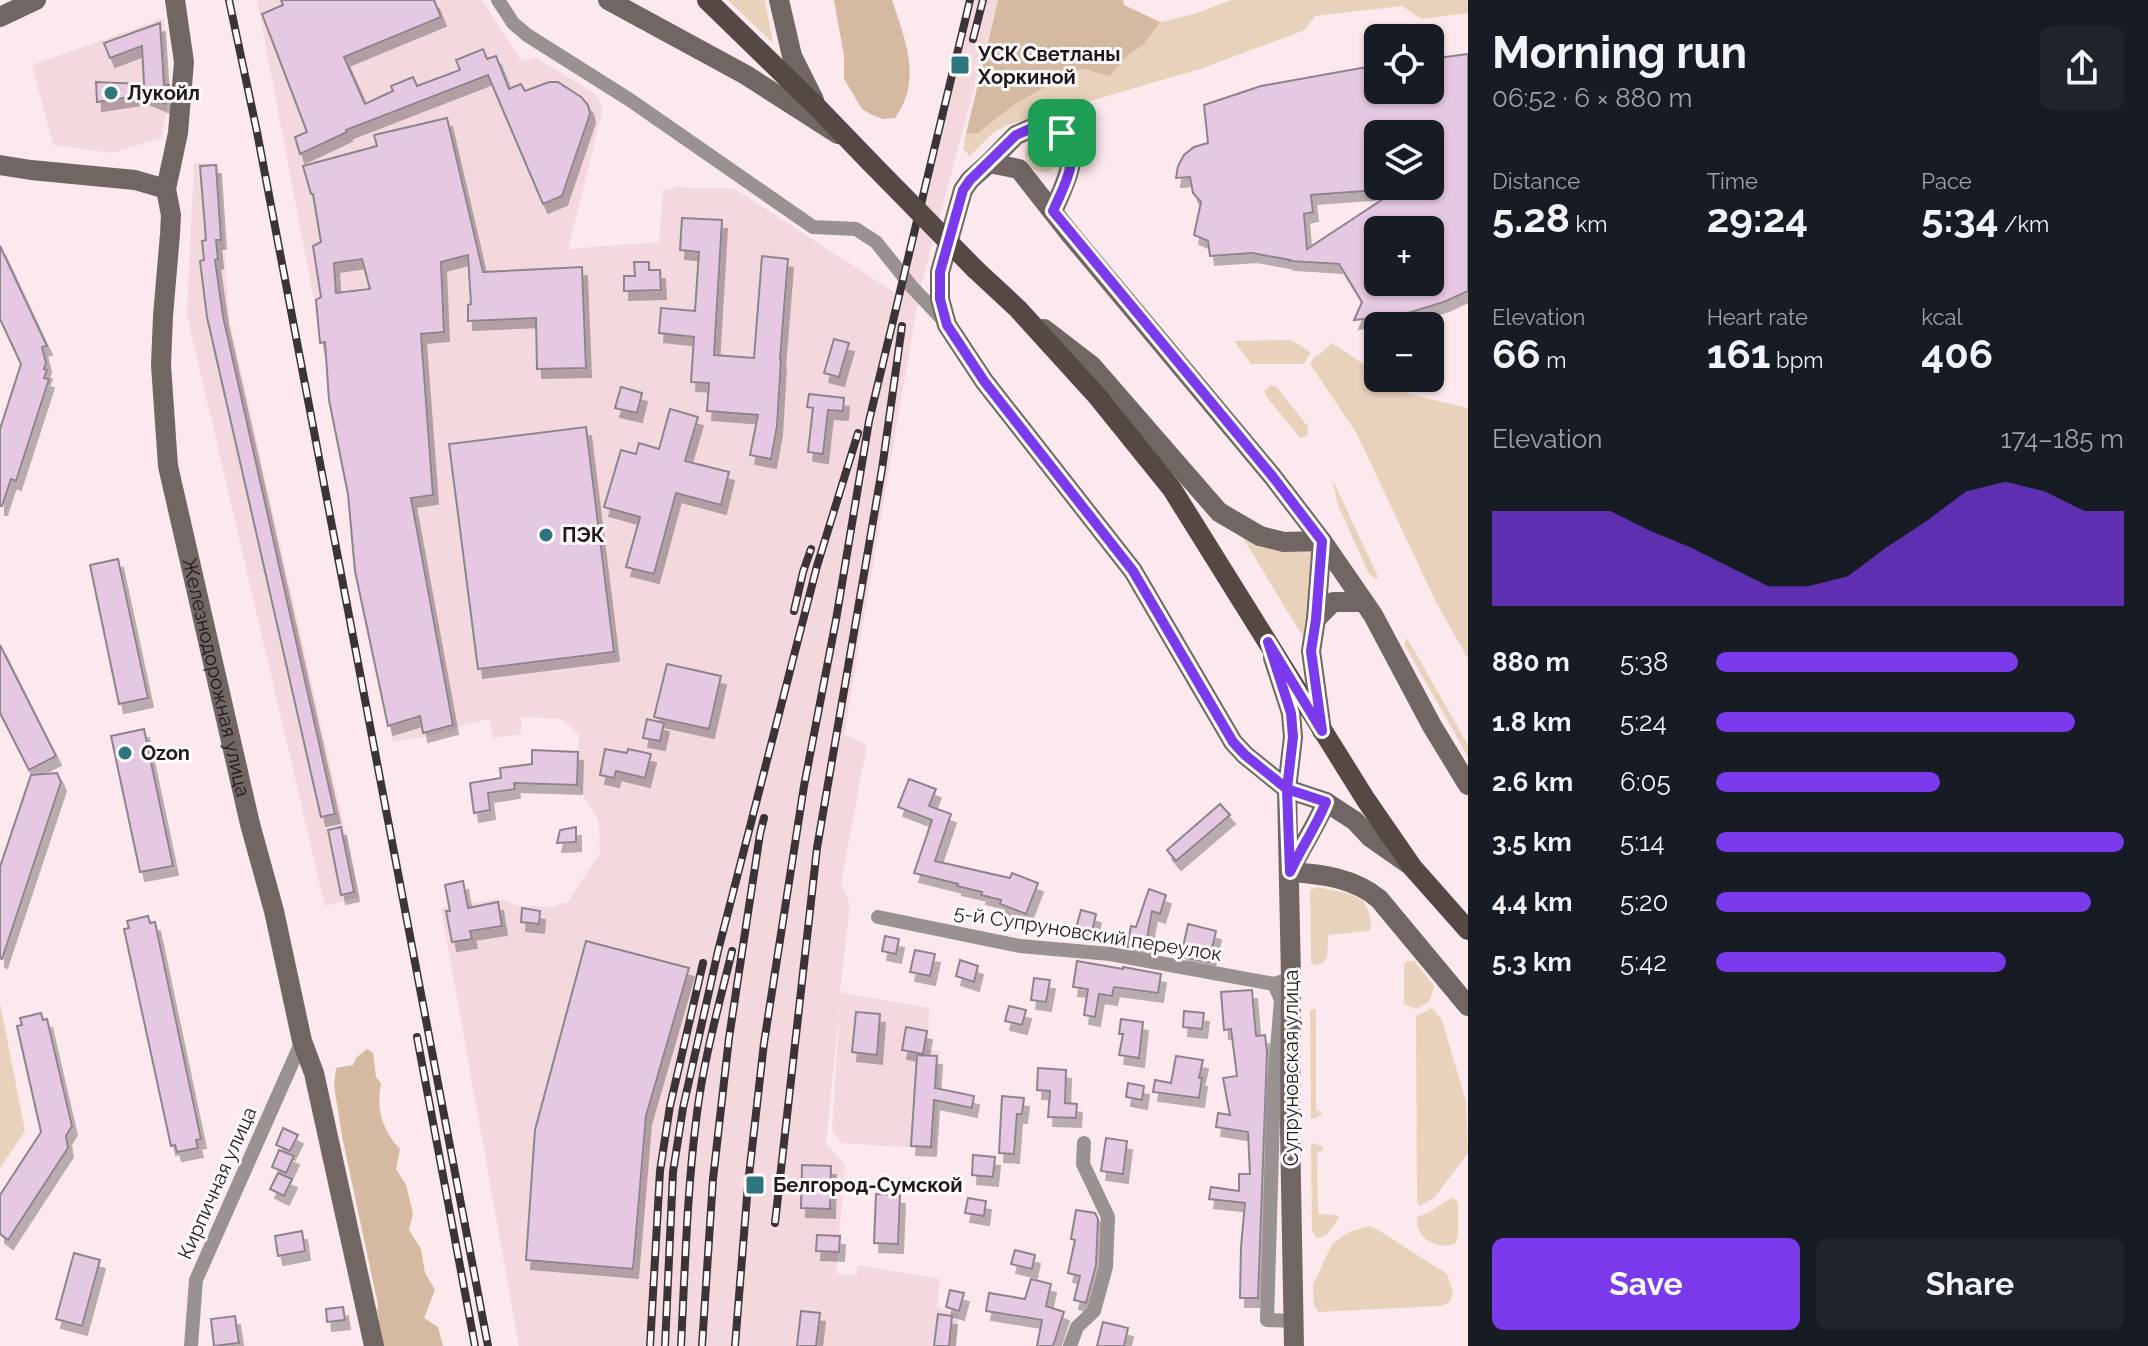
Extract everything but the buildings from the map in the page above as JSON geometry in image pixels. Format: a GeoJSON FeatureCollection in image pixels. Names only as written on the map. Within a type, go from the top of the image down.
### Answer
{"type":"FeatureCollection","features":[{"type":"Feature","properties":{"kind":"main road"},"geometry":{"type":"LineString","coordinates":[[707,0],[1018,309],[1097,396],[1172,489],[1322,731],[1413,868],[1468,930]]}},
{"type":"Feature","properties":{"kind":"street"},"geometry":{"type":"LineString","coordinates":[[0,17],[36,0]]}},
{"type":"Feature","properties":{"kind":"street","name":"Железнодорожная улица"},"geometry":{"type":"LineString","coordinates":[[175,0],[184,62],[178,133],[166,189],[171,215],[161,365],[168,466],[302,1041],[314,1073],[374,1346]]}},
{"type":"Feature","properties":{"kind":"street"},"geometry":{"type":"LineString","coordinates":[[498,0],[513,23],[527,35],[630,100],[813,227],[856,229],[876,242],[947,325],[984,381],[1133,571],[1233,742],[1287,789],[1326,802],[1413,868]]}},
{"type":"Feature","properties":{"kind":"street"},"geometry":{"type":"LineString","coordinates":[[608,0],[746,75],[848,140]]}},
{"type":"Feature","properties":{"kind":"street"},"geometry":{"type":"LineString","coordinates":[[779,0],[792,56],[817,107]]}},
{"type":"Feature","properties":{"kind":"street"},"geometry":{"type":"LineString","coordinates":[[947,325],[940,299],[940,272],[963,190],[1016,135],[1039,125],[1062,133],[1071,146],[1070,170],[1053,211]]}},
{"type":"Feature","properties":{"kind":"street"},"geometry":{"type":"LineString","coordinates":[[989,163],[1019,169],[1273,477],[1373,615],[1432,726],[1468,785]]}},
{"type":"Feature","properties":{"kind":"street"},"geometry":{"type":"LineString","coordinates":[[0,165],[135,180],[166,189]]}},
{"type":"Feature","properties":{"kind":"street"},"geometry":{"type":"LineString","coordinates":[[1018,309],[1092,366],[1219,512],[1260,536],[1284,542],[1322,541]]}},
{"type":"Feature","properties":{"kind":"street"},"geometry":{"type":"LineString","coordinates":[[1322,541],[1311,651],[1322,731]]}},
{"type":"Feature","properties":{"kind":"street"},"geometry":{"type":"LineString","coordinates":[[1316,619],[1333,602],[1364,602]]}},
{"type":"Feature","properties":{"kind":"street","name":"Супруновская улица"},"geometry":{"type":"LineString","coordinates":[[1268,642],[1291,713],[1293,737],[1287,789],[1290,872],[1283,981],[1290,1129],[1294,1346]]}},
{"type":"Feature","properties":{"kind":"street"},"geometry":{"type":"LineString","coordinates":[[1255,763],[1275,762],[1284,756],[1293,737]]}},
{"type":"Feature","properties":{"kind":"street"},"geometry":{"type":"LineString","coordinates":[[1326,802],[1290,872],[1325,874],[1367,888],[1468,1006]]}},
{"type":"Feature","properties":{"kind":"street","name":"5-й Супруновский переулок"},"geometry":{"type":"LineString","coordinates":[[878,917],[1020,946],[1110,954],[1283,981]]}},
{"type":"Feature","properties":{"kind":"street","name":"Кирпичная улица"},"geometry":{"type":"LineString","coordinates":[[191,1346],[196,1280],[302,1041]]}},
{"type":"Feature","properties":{"kind":"street"},"geometry":{"type":"LineString","coordinates":[[1070,1346],[1077,1327],[1094,1311],[1106,1267],[1108,1217],[1083,1164],[1084,1143]]}},
{"type":"Feature","properties":{"kind":"shaded area"},"geometry":{"type":"Polygon","coordinates":[[[257,0],[482,0],[522,62],[535,57],[597,95],[603,108],[568,249],[659,242],[663,190],[677,187],[735,189],[895,293],[968,0],[998,0],[920,289],[844,734],[867,745],[841,883],[850,905],[840,992],[929,1008],[928,1049],[940,1052],[935,1149],[842,1143],[832,1130],[840,1004],[826,1143],[845,1165],[836,1273],[857,1276],[857,1265],[940,1279],[937,1307],[958,1314],[956,1346],[519,1346],[441,908],[498,899],[520,906],[554,907],[567,903],[600,853],[599,821],[577,785],[579,735],[562,719],[521,717],[521,734],[493,738],[490,718],[425,737],[393,742],[257,0]]]}},
{"type":"Feature","properties":{"kind":"shaded area"},"geometry":{"type":"Polygon","coordinates":[[[728,0],[765,0],[773,43],[728,0]]]}},
{"type":"Feature","properties":{"kind":"shaded area"},"geometry":{"type":"Polygon","coordinates":[[[834,0],[892,0],[906,45],[910,75],[903,104],[895,118],[883,119],[862,109],[844,79],[844,56],[834,0]]]}},
{"type":"Feature","properties":{"kind":"shaded area"},"geometry":{"type":"Polygon","coordinates":[[[998,0],[1123,0],[1124,5],[1160,22],[1143,45],[1127,56],[1110,76],[1084,69],[1072,71],[1014,105],[978,133],[966,134],[998,0]]]}},
{"type":"Feature","properties":{"kind":"shaded area"},"geometry":{"type":"Polygon","coordinates":[[[1232,0],[1468,0],[1468,13],[1421,19],[1402,6],[1315,16],[1305,30],[1203,68],[1008,125],[994,132],[970,156],[963,149],[966,134],[978,133],[1014,105],[1072,71],[1084,69],[1111,75],[1127,56],[1143,44],[1160,22],[1232,0]]]}},
{"type":"Feature","properties":{"kind":"shaded area"},"geometry":{"type":"Polygon","coordinates":[[[164,18],[167,110],[161,138],[112,153],[53,145],[32,65],[164,18]]]}},
{"type":"Feature","properties":{"kind":"shaded area"},"geometry":{"type":"Polygon","coordinates":[[[1043,136],[1056,141],[1061,154],[1056,167],[1043,172],[1030,167],[1025,154],[1030,141],[1043,136]]]}},
{"type":"Feature","properties":{"kind":"shaded area"},"geometry":{"type":"Polygon","coordinates":[[[194,163],[219,164],[229,318],[360,897],[325,906],[187,315],[194,163]]]}},
{"type":"Feature","properties":{"kind":"shaded area"},"geometry":{"type":"Polygon","coordinates":[[[1290,340],[1311,352],[1304,364],[1251,364],[1234,341],[1290,340]]]}},
{"type":"Feature","properties":{"kind":"shaded area"},"geometry":{"type":"Polygon","coordinates":[[[1332,343],[1364,365],[1364,392],[1406,392],[1468,408],[1468,659],[1435,600],[1357,434],[1310,364],[1332,343]]]}},
{"type":"Feature","properties":{"kind":"shaded area"},"geometry":{"type":"Polygon","coordinates":[[[1271,385],[1277,387],[1308,427],[1307,436],[1300,438],[1266,396],[1264,391],[1271,385]]]}},
{"type":"Feature","properties":{"kind":"shaded area"},"geometry":{"type":"Polygon","coordinates":[[[1332,478],[1378,577],[1375,579],[1368,572],[1338,505],[1332,478]]]}},
{"type":"Feature","properties":{"kind":"shaded area"},"geometry":{"type":"Polygon","coordinates":[[[1240,533],[1317,546],[1303,637],[1240,533]]]}},
{"type":"Feature","properties":{"kind":"shaded area"},"geometry":{"type":"Polygon","coordinates":[[[1407,638],[1468,745],[1468,757],[1404,644],[1407,638]]]}},
{"type":"Feature","properties":{"kind":"shaded area"},"geometry":{"type":"Polygon","coordinates":[[[1318,887],[1348,894],[1362,901],[1370,917],[1371,929],[1329,935],[1327,958],[1314,965],[1311,962],[1310,890],[1318,887]]]}},
{"type":"Feature","properties":{"kind":"shaded area"},"geometry":{"type":"Polygon","coordinates":[[[1414,961],[1434,986],[1430,1001],[1415,1009],[1404,1004],[1404,964],[1414,961]]]}},
{"type":"Feature","properties":{"kind":"shaded area"},"geometry":{"type":"Polygon","coordinates":[[[0,1003],[25,1131],[0,1168],[0,1003]]]}},
{"type":"Feature","properties":{"kind":"shaded area"},"geometry":{"type":"Polygon","coordinates":[[[1432,1008],[1442,1020],[1466,1102],[1468,1153],[1434,1198],[1420,1206],[1417,1202],[1416,1016],[1432,1008]]]}},
{"type":"Feature","properties":{"kind":"shaded area"},"geometry":{"type":"Polygon","coordinates":[[[1316,1009],[1316,1110],[1323,1113],[1315,1119],[1311,1118],[1310,1010],[1316,1009]]]}},
{"type":"Feature","properties":{"kind":"shaded area"},"geometry":{"type":"Polygon","coordinates":[[[367,1049],[373,1053],[376,1077],[381,1084],[379,1102],[382,1119],[400,1149],[396,1169],[406,1185],[413,1214],[409,1230],[421,1249],[425,1273],[435,1290],[424,1318],[438,1327],[443,1346],[383,1346],[378,1305],[334,1086],[336,1068],[353,1065],[367,1049]]]}},
{"type":"Feature","properties":{"kind":"shaded area"},"geometry":{"type":"Polygon","coordinates":[[[1313,1143],[1323,1147],[1323,1151],[1317,1153],[1318,1214],[1339,1218],[1320,1238],[1316,1238],[1312,1230],[1313,1143]]]}},
{"type":"Feature","properties":{"kind":"shaded area"},"geometry":{"type":"Polygon","coordinates":[[[1451,1198],[1458,1204],[1458,1235],[1456,1243],[1442,1246],[1423,1236],[1417,1217],[1451,1198]]]}},
{"type":"Feature","properties":{"kind":"shaded area"},"geometry":{"type":"Polygon","coordinates":[[[1369,1226],[1447,1274],[1453,1291],[1450,1302],[1440,1306],[1318,1312],[1314,1305],[1313,1285],[1332,1244],[1349,1232],[1369,1226]]]}},
{"type":"Feature","properties":{"kind":"railway"},"geometry":{"type":"LineString","coordinates":[[229,0],[257,132],[488,1346]]}},
{"type":"Feature","properties":{"kind":"railway"},"geometry":{"type":"LineString","coordinates":[[735,1346],[748,1184],[764,1043],[804,786],[836,620],[869,421],[970,0]]}},
{"type":"Feature","properties":{"kind":"railway"},"geometry":{"type":"LineString","coordinates":[[973,39],[983,0]]}},
{"type":"Feature","properties":{"kind":"railway"},"geometry":{"type":"LineString","coordinates":[[775,1223],[817,848],[882,469],[902,326]]}},
{"type":"Feature","properties":{"kind":"railway"},"geometry":{"type":"LineString","coordinates":[[665,1346],[673,1172],[683,1108],[718,951],[817,566],[858,433]]}},
{"type":"Feature","properties":{"kind":"railway"},"geometry":{"type":"LineString","coordinates":[[794,611],[811,549]]}},
{"type":"Feature","properties":{"kind":"railway"},"geometry":{"type":"LineString","coordinates":[[702,1346],[713,1179],[729,1038],[764,818]]}},
{"type":"Feature","properties":{"kind":"railway"},"geometry":{"type":"LineString","coordinates":[[681,1346],[697,1113],[732,951]]}},
{"type":"Feature","properties":{"kind":"railway"},"geometry":{"type":"LineString","coordinates":[[650,1346],[660,1171],[670,1106],[703,963]]}},
{"type":"Feature","properties":{"kind":"railway"},"geometry":{"type":"LineString","coordinates":[[417,1037],[475,1346]]}},
{"type":"Feature","properties":{"kind":"place","name":"УСК Светланы Хоркиной"},"geometry":{"type":"Point","coordinates":[960,65]}},
{"type":"Feature","properties":{"kind":"place","name":"Лукойл"},"geometry":{"type":"Point","coordinates":[111,93]}},
{"type":"Feature","properties":{"kind":"place","name":"ПЭК"},"geometry":{"type":"Point","coordinates":[546,535]}},
{"type":"Feature","properties":{"kind":"place","name":"Ozon"},"geometry":{"type":"Point","coordinates":[125,753]}},
{"type":"Feature","properties":{"kind":"place","name":"Белгород-Сумской"},"geometry":{"type":"Point","coordinates":[755,1185]}},
{"type":"Feature","properties":{"kind":"route"},"geometry":{"type":"LineString","coordinates":[[1062,133],[1039,125],[1016,135],[963,190],[940,272],[940,299],[947,325],[984,381],[1133,571],[1233,742],[1287,789],[1290,872],[1326,802],[1287,789],[1293,737],[1291,713],[1268,642],[1322,731],[1311,651],[1322,541],[1273,477],[1053,211],[1070,170],[1071,146],[1062,133]]}}]}
